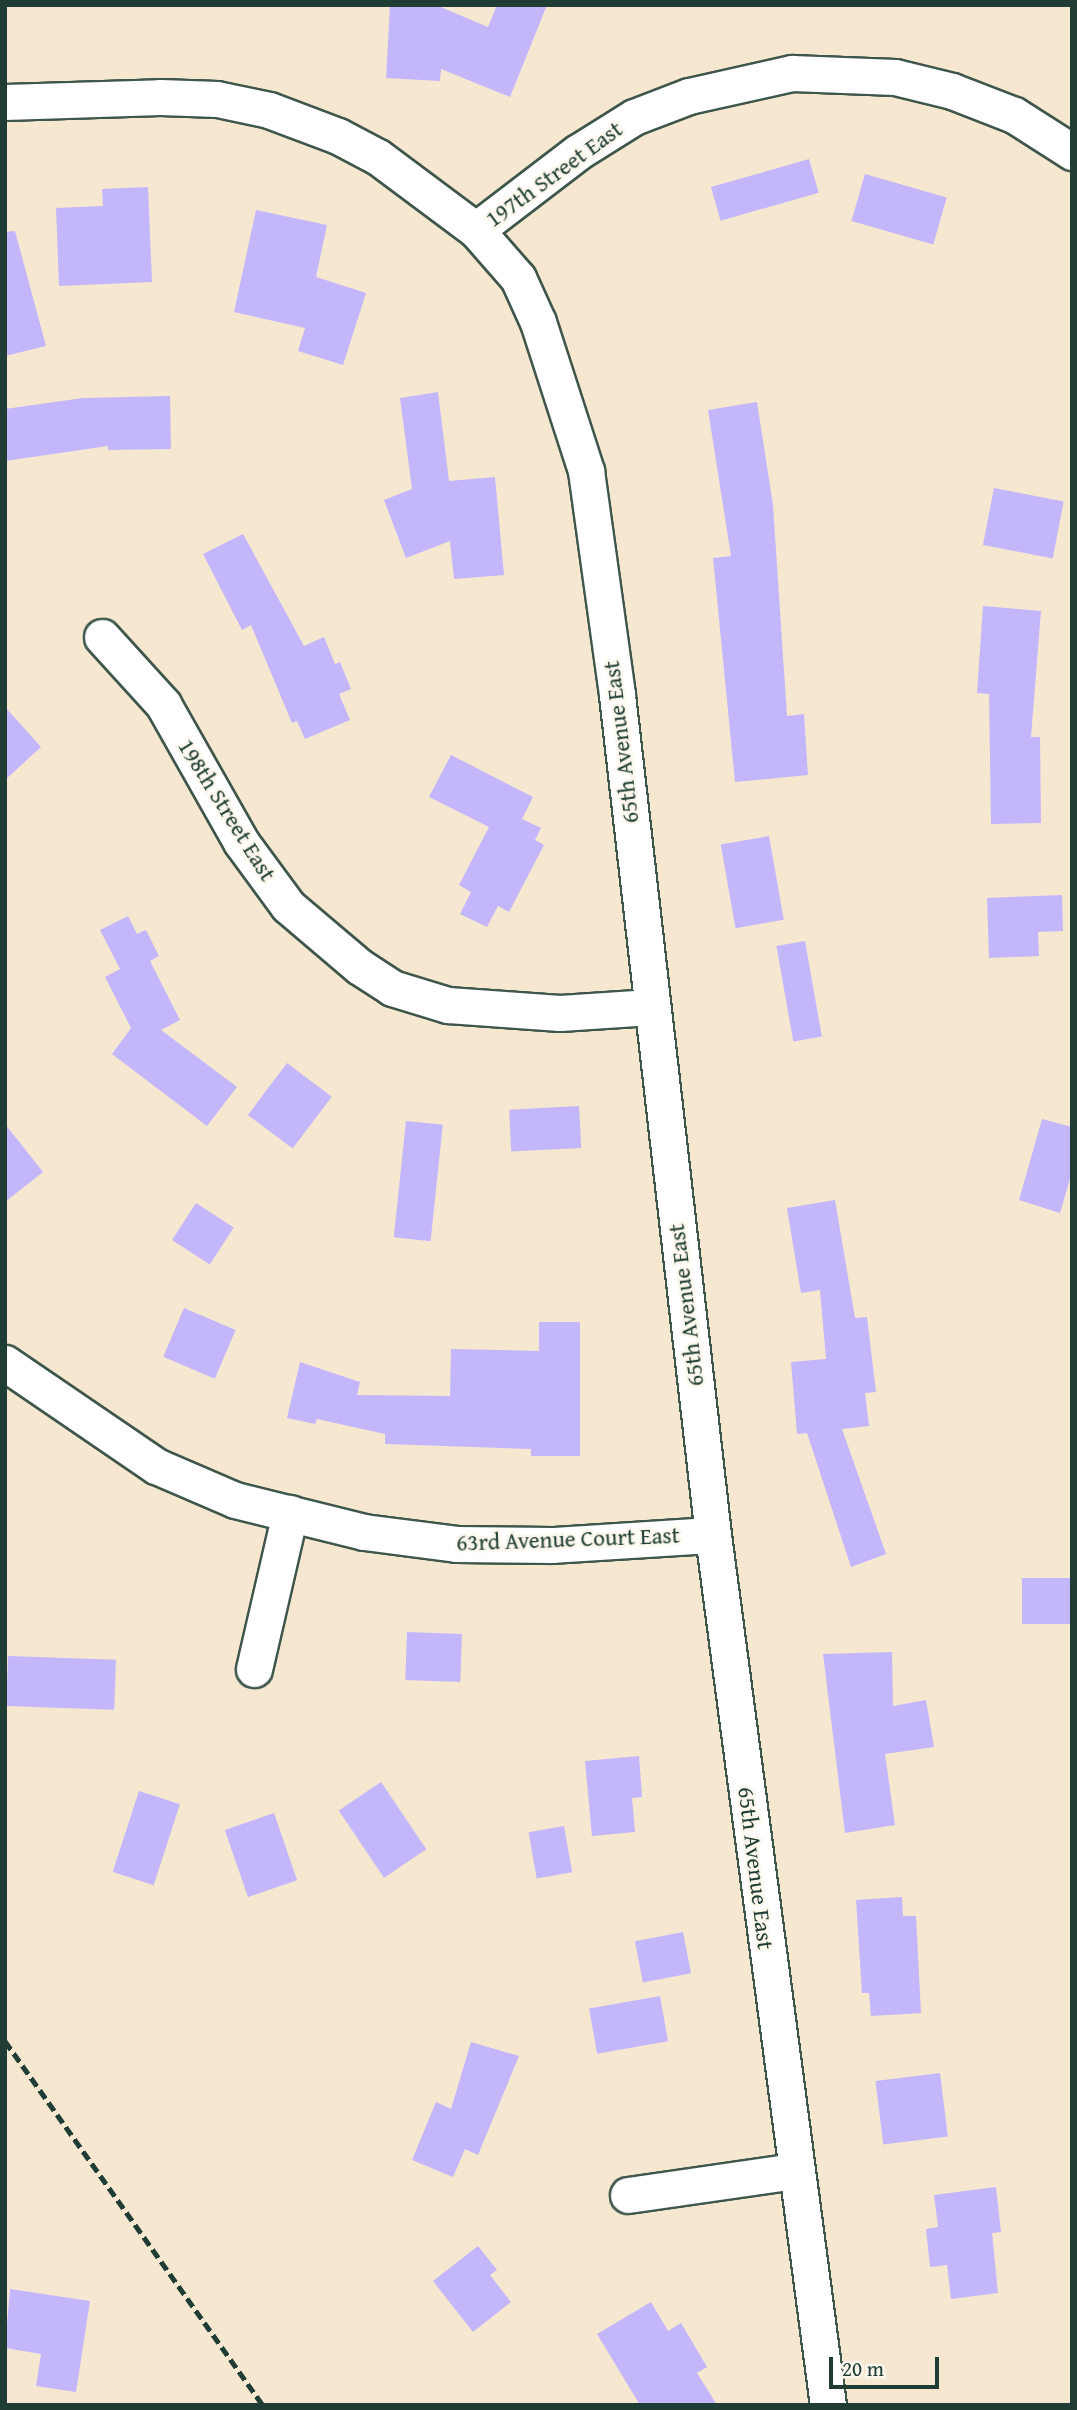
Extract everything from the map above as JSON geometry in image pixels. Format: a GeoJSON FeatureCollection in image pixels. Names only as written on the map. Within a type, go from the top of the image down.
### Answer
{"type":"FeatureCollection","features":[{"type":"Feature","properties":{"kind":"street","name":"197th Street East"},"geometry":{"type":"LineString","coordinates":[[5,102],[160,97],[217,99],[269,110],[338,135],[379,157],[476,230],[578,152],[634,117],[689,96],[792,73],[895,77],[952,91],[1014,115],[1072,152]]}},
{"type":"Feature","properties":{"kind":"street","name":"65th Avenue East"},"geometry":{"type":"LineString","coordinates":[[476,230],[518,278],[538,322],[586,471],[617,695],[713,1535],[828,2405]]}},
{"type":"Feature","properties":{"kind":"street","name":"198th Street East"},"geometry":{"type":"LineString","coordinates":[[102,637],[163,704],[241,842],[288,906],[360,967],[392,988],[448,1005],[560,1013],[651,1007]]}},
{"type":"Feature","properties":{"kind":"street","name":"63rd Avenue Court East"},"geometry":{"type":"LineString","coordinates":[[5,1363],[156,1466],[235,1500],[364,1532],[456,1544],[552,1545],[713,1535]]}},
{"type":"Feature","properties":{"kind":"street"},"geometry":{"type":"LineString","coordinates":[[254,1669],[290,1513]]}},
{"type":"Feature","properties":{"kind":"street"},"geometry":{"type":"LineString","coordinates":[[628,2195],[795,2171]]}},
{"type":"Feature","properties":{"kind":"building"},"geometry":{"type":"Polygon","coordinates":[[[390,5],[436,5],[488,27],[497,5],[547,5],[510,97],[441,69],[440,81],[386,78],[390,5]]]}},
{"type":"Feature","properties":{"kind":"building"},"geometry":{"type":"Polygon","coordinates":[[[809,159],[819,193],[721,221],[711,187],[809,159]]]}},
{"type":"Feature","properties":{"kind":"building"},"geometry":{"type":"Polygon","coordinates":[[[865,174],[947,197],[933,245],[851,221],[865,174]]]}},
{"type":"Feature","properties":{"kind":"building"},"geometry":{"type":"Polygon","coordinates":[[[148,187],[152,282],[59,286],[56,208],[103,206],[102,189],[148,187]]]}},
{"type":"Feature","properties":{"kind":"building"},"geometry":{"type":"Polygon","coordinates":[[[256,210],[327,225],[316,277],[366,293],[343,365],[298,351],[305,328],[234,312],[256,210]]]}},
{"type":"Feature","properties":{"kind":"building"},"geometry":{"type":"Polygon","coordinates":[[[15,231],[46,346],[5,356],[5,232],[15,231]]]}},
{"type":"Feature","properties":{"kind":"building"},"geometry":{"type":"Polygon","coordinates":[[[438,392],[449,481],[495,477],[504,575],[454,579],[450,541],[406,558],[384,500],[412,489],[400,398],[438,392]]]}},
{"type":"Feature","properties":{"kind":"building"},"geometry":{"type":"Polygon","coordinates":[[[170,396],[171,449],[108,450],[108,446],[5,461],[5,409],[83,398],[170,396]]]}},
{"type":"Feature","properties":{"kind":"building"},"geometry":{"type":"Polygon","coordinates":[[[757,402],[773,505],[787,716],[804,714],[808,775],[735,782],[713,558],[731,556],[708,410],[757,402]]]}},
{"type":"Feature","properties":{"kind":"building"},"geometry":{"type":"Polygon","coordinates":[[[994,488],[1064,502],[1053,558],[983,545],[994,488]]]}},
{"type":"Feature","properties":{"kind":"building"},"geometry":{"type":"Polygon","coordinates":[[[243,534],[304,646],[324,637],[335,664],[340,662],[351,689],[339,694],[350,720],[305,739],[297,721],[292,723],[251,625],[242,630],[203,554],[243,534]]]}},
{"type":"Feature","properties":{"kind":"building"},"geometry":{"type":"Polygon","coordinates":[[[983,606],[1041,611],[1031,737],[1040,737],[1041,823],[991,824],[989,694],[977,693],[983,606]]]}},
{"type":"Feature","properties":{"kind":"building"},"geometry":{"type":"Polygon","coordinates":[[[5,707],[41,747],[5,780],[5,707]]]}},
{"type":"Feature","properties":{"kind":"building"},"geometry":{"type":"Polygon","coordinates":[[[451,755],[533,797],[522,819],[541,828],[535,840],[544,845],[509,912],[498,906],[487,927],[460,914],[471,892],[459,885],[489,827],[429,797],[451,755]]]}},
{"type":"Feature","properties":{"kind":"building"},"geometry":{"type":"Polygon","coordinates":[[[769,836],[784,920],[736,928],[721,845],[769,836]]]}},
{"type":"Feature","properties":{"kind":"building"},"geometry":{"type":"Polygon","coordinates":[[[1062,895],[1063,931],[1038,932],[1039,956],[989,958],[987,898],[1062,895]]]}},
{"type":"Feature","properties":{"kind":"building"},"geometry":{"type":"Polygon","coordinates":[[[128,916],[137,934],[146,930],[159,956],[150,961],[180,1020],[161,1030],[237,1087],[207,1126],[112,1054],[131,1028],[105,977],[120,969],[100,930],[128,916]]]}},
{"type":"Feature","properties":{"kind":"building"},"geometry":{"type":"Polygon","coordinates":[[[805,941],[822,1037],[793,1042],[776,946],[805,941]]]}},
{"type":"Feature","properties":{"kind":"building"},"geometry":{"type":"Polygon","coordinates":[[[287,1063],[332,1097],[293,1149],[248,1115],[287,1063]]]}},
{"type":"Feature","properties":{"kind":"building"},"geometry":{"type":"Polygon","coordinates":[[[579,1106],[581,1148],[511,1152],[509,1110],[579,1106]]]}},
{"type":"Feature","properties":{"kind":"building"},"geometry":{"type":"Polygon","coordinates":[[[1042,1119],[1072,1127],[1072,1172],[1060,1213],[1019,1200],[1042,1119]]]}},
{"type":"Feature","properties":{"kind":"building"},"geometry":{"type":"Polygon","coordinates":[[[406,1121],[443,1125],[431,1241],[394,1237],[406,1121]]]}},
{"type":"Feature","properties":{"kind":"building"},"geometry":{"type":"Polygon","coordinates":[[[5,1124],[43,1172],[5,1202],[5,1124]]]}},
{"type":"Feature","properties":{"kind":"building"},"geometry":{"type":"Polygon","coordinates":[[[835,1200],[855,1318],[867,1317],[876,1392],[865,1393],[869,1426],[842,1429],[886,1554],[851,1567],[807,1433],[797,1434],[791,1362],[826,1359],[820,1290],[801,1293],[787,1208],[835,1200]]]}},
{"type":"Feature","properties":{"kind":"building"},"geometry":{"type":"Polygon","coordinates":[[[196,1203],[234,1228],[210,1264],[172,1240],[196,1203]]]}},
{"type":"Feature","properties":{"kind":"building"},"geometry":{"type":"Polygon","coordinates":[[[184,1308],[236,1330],[215,1379],[163,1357],[184,1308]]]}},
{"type":"Feature","properties":{"kind":"building"},"geometry":{"type":"Polygon","coordinates":[[[539,1322],[580,1322],[580,1456],[531,1456],[531,1449],[385,1444],[385,1434],[317,1419],[315,1424],[287,1418],[300,1362],[360,1382],[357,1395],[450,1396],[451,1349],[539,1351],[539,1322]]]}},
{"type":"Feature","properties":{"kind":"building"},"geometry":{"type":"Polygon","coordinates":[[[1022,1578],[1072,1578],[1072,1624],[1022,1624],[1022,1578]]]}},
{"type":"Feature","properties":{"kind":"building"},"geometry":{"type":"Polygon","coordinates":[[[407,1632],[462,1634],[460,1682],[405,1680],[407,1632]]]}},
{"type":"Feature","properties":{"kind":"building"},"geometry":{"type":"Polygon","coordinates":[[[892,1652],[893,1706],[926,1700],[934,1747],[885,1754],[895,1825],[845,1833],[823,1654],[892,1652]]]}},
{"type":"Feature","properties":{"kind":"building"},"geometry":{"type":"Polygon","coordinates":[[[8,1656],[116,1660],[114,1710],[6,1706],[8,1656]]]}},
{"type":"Feature","properties":{"kind":"building"},"geometry":{"type":"Polygon","coordinates":[[[639,1756],[642,1797],[632,1798],[635,1832],[592,1836],[585,1761],[639,1756]]]}},
{"type":"Feature","properties":{"kind":"building"},"geometry":{"type":"Polygon","coordinates":[[[381,1782],[426,1849],[384,1878],[339,1811],[381,1782]]]}},
{"type":"Feature","properties":{"kind":"building"},"geometry":{"type":"Polygon","coordinates":[[[139,1791],[180,1804],[154,1885],[113,1872],[139,1791]]]}},
{"type":"Feature","properties":{"kind":"building"},"geometry":{"type":"Polygon","coordinates":[[[274,1813],[297,1880],[248,1897],[225,1830],[274,1813]]]}},
{"type":"Feature","properties":{"kind":"building"},"geometry":{"type":"Polygon","coordinates":[[[564,1826],[572,1872],[537,1879],[529,1832],[564,1826]]]}},
{"type":"Feature","properties":{"kind":"building"},"geometry":{"type":"Polygon","coordinates":[[[902,1897],[903,1916],[916,1916],[921,2013],[871,2016],[869,1993],[862,1993],[856,1900],[902,1897]]]}},
{"type":"Feature","properties":{"kind":"building"},"geometry":{"type":"Polygon","coordinates":[[[683,1932],[691,1973],[643,1983],[635,1941],[683,1932]]]}},
{"type":"Feature","properties":{"kind":"building"},"geometry":{"type":"Polygon","coordinates":[[[660,1996],[668,2041],[597,2054],[589,2009],[660,1996]]]}},
{"type":"Feature","properties":{"kind":"building"},"geometry":{"type":"Polygon","coordinates":[[[471,2042],[519,2056],[478,2155],[465,2149],[453,2177],[412,2160],[436,2102],[451,2109],[471,2042]]]}},
{"type":"Feature","properties":{"kind":"building"},"geometry":{"type":"Polygon","coordinates":[[[940,2073],[948,2137],[883,2144],[875,2081],[940,2073]]]}},
{"type":"Feature","properties":{"kind":"building"},"geometry":{"type":"Polygon","coordinates":[[[996,2187],[1001,2232],[992,2233],[998,2293],[951,2299],[947,2265],[930,2267],[926,2229],[938,2227],[934,2195],[996,2187]]]}},
{"type":"Feature","properties":{"kind":"building"},"geometry":{"type":"Polygon","coordinates":[[[478,2246],[497,2270],[490,2275],[511,2302],[473,2332],[433,2281],[478,2246]]]}},
{"type":"Feature","properties":{"kind":"building"},"geometry":{"type":"Polygon","coordinates":[[[10,2289],[90,2301],[76,2392],[36,2386],[41,2354],[5,2348],[10,2289]]]}},
{"type":"Feature","properties":{"kind":"building"},"geometry":{"type":"Polygon","coordinates":[[[651,2302],[668,2331],[681,2323],[707,2367],[697,2373],[717,2405],[640,2405],[597,2334],[651,2302]]]}},
{"type":"Feature","properties":{"kind":"railway"},"geometry":{"type":"LineString","coordinates":[[5,2041],[263,2405]]}}]}
